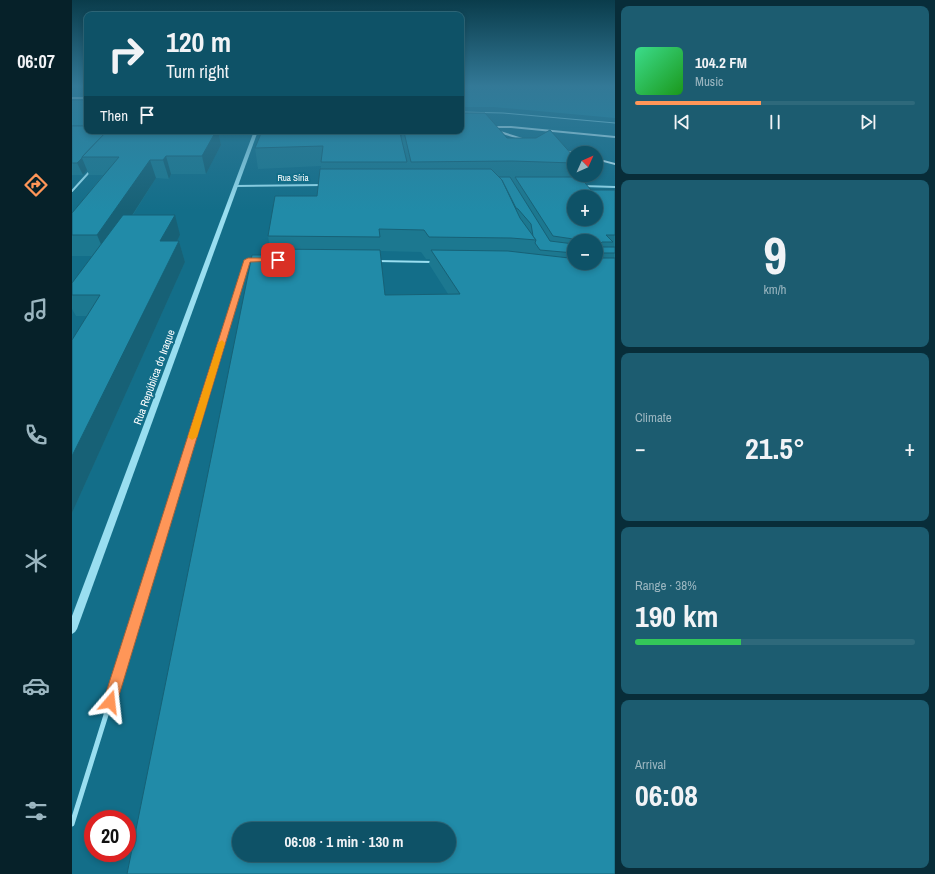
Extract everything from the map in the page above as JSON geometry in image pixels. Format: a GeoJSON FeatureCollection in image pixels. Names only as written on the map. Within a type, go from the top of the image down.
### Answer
{"type":"FeatureCollection","features":[{"type":"Feature","properties":{"kind":"main road"},"geometry":{"type":"LineString","coordinates":[[485,128],[537,143]]}},
{"type":"Feature","properties":{"kind":"main road"},"geometry":{"type":"LineString","coordinates":[[518,128],[615,137]]}},
{"type":"Feature","properties":{"kind":"main road"},"geometry":{"type":"LineString","coordinates":[[552,147],[567,151]]}},
{"type":"Feature","properties":{"kind":"main road"},"geometry":{"type":"LineString","coordinates":[[603,161],[615,164]]}},
{"type":"Feature","properties":{"kind":"street","name":"Rua República do Iraque"},"geometry":{"type":"LineString","coordinates":[[72,629],[255,134]]}},
{"type":"Feature","properties":{"kind":"street"},"geometry":{"type":"LineString","coordinates":[[72,191],[93,167]]}},
{"type":"Feature","properties":{"kind":"street","name":"Rua Síria"},"geometry":{"type":"LineString","coordinates":[[236,186],[329,185]]}},
{"type":"Feature","properties":{"kind":"street"},"geometry":{"type":"LineString","coordinates":[[584,186],[615,187]]}},
{"type":"Feature","properties":{"kind":"lane"},"geometry":{"type":"LineString","coordinates":[[72,824],[248,260],[255,260]]}},
{"type":"Feature","properties":{"kind":"lane"},"geometry":{"type":"LineString","coordinates":[[372,261],[434,262]]}},
{"type":"Feature","properties":{"kind":"building"},"geometry":{"type":"Polygon","coordinates":[[[72,128],[84,128],[84,134],[104,134],[77,163],[72,163],[72,128]]]}},
{"type":"Feature","properties":{"kind":"building"},"geometry":{"type":"Polygon","coordinates":[[[464,128],[498,128],[507,138],[536,138],[550,130],[567,149],[567,163],[512,161],[411,162],[404,134],[464,134],[464,128]]]}},
{"type":"Feature","properties":{"kind":"building"},"geometry":{"type":"Polygon","coordinates":[[[104,134],[214,134],[202,156],[166,156],[163,160],[150,160],[97,235],[72,235],[72,213],[119,157],[82,157],[104,134]]]}},
{"type":"Feature","properties":{"kind":"building"},"geometry":{"type":"Polygon","coordinates":[[[261,134],[400,134],[407,162],[321,162],[323,146],[255,148],[261,134]]]}},
{"type":"Feature","properties":{"kind":"building"},"geometry":{"type":"Polygon","coordinates":[[[320,169],[491,169],[502,180],[520,218],[536,240],[511,238],[429,237],[424,230],[379,229],[380,237],[268,236],[275,196],[317,196],[320,169]]]}},
{"type":"Feature","properties":{"kind":"building"},"geometry":{"type":"Polygon","coordinates":[[[499,177],[510,177],[550,241],[567,243],[567,252],[540,250],[535,243],[536,240],[533,236],[531,224],[516,208],[499,177]]]}},
{"type":"Feature","properties":{"kind":"building"},"geometry":{"type":"Polygon","coordinates":[[[515,177],[567,177],[567,182],[584,182],[591,190],[567,190],[567,226],[603,226],[603,190],[615,190],[615,235],[606,235],[613,242],[603,242],[603,234],[567,234],[567,238],[553,236],[515,177]]]}},
{"type":"Feature","properties":{"kind":"building"},"geometry":{"type":"Polygon","coordinates":[[[123,215],[175,215],[160,241],[179,241],[72,456],[72,340],[100,295],[72,295],[72,283],[123,215]]]}},
{"type":"Feature","properties":{"kind":"building"},"geometry":{"type":"Polygon","coordinates":[[[603,247],[615,247],[615,253],[603,253],[603,247]]]}},
{"type":"Feature","properties":{"kind":"building"},"geometry":{"type":"Polygon","coordinates":[[[268,249],[380,250],[385,295],[460,294],[431,250],[508,251],[567,258],[567,270],[603,270],[603,258],[615,258],[615,874],[127,874],[129,862],[136,862],[136,829],[252,255],[267,255],[268,249]]]}},
{"type":"Feature","properties":{"kind":"slow traffic"},"geometry":{"type":"LineString","coordinates":[[192,437],[222,343]]}},
{"type":"Feature","properties":{"kind":"route"},"geometry":{"type":"LineString","coordinates":[[110,702],[248,260],[278,260]]}}]}
